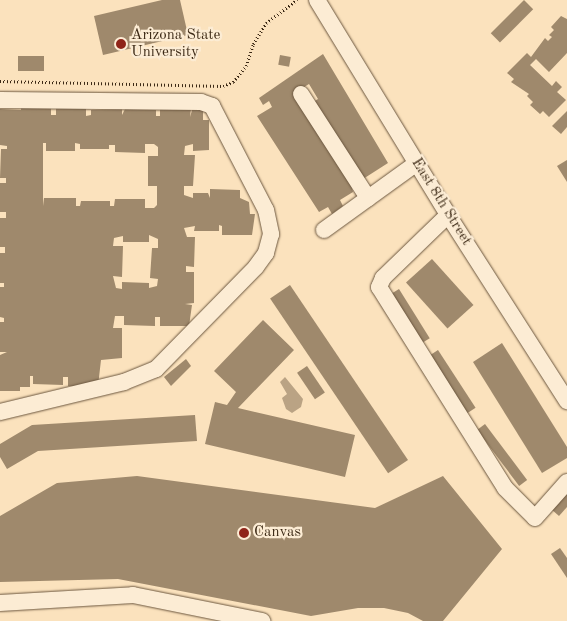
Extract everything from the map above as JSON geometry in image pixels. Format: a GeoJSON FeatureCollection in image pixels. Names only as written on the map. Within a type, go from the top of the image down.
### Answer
{"type":"FeatureCollection","features":[{"type":"Feature","properties":{"kind":"street","name":"East 8th Street"},"geometry":{"type":"LineString","coordinates":[[318,0],[448,215],[567,401]]}},
{"type":"Feature","properties":{"kind":"street"},"geometry":{"type":"LineString","coordinates":[[302,94],[368,198]]}},
{"type":"Feature","properties":{"kind":"street"},"geometry":{"type":"LineString","coordinates":[[0,100],[201,102],[212,106],[266,210],[271,234],[266,253],[256,267],[156,369],[124,382],[0,412]]}},
{"type":"Feature","properties":{"kind":"street"},"geometry":{"type":"LineString","coordinates":[[324,230],[417,164]]}},
{"type":"Feature","properties":{"kind":"street"},"geometry":{"type":"LineString","coordinates":[[448,215],[383,278],[379,287],[505,488],[535,518],[567,482]]}},
{"type":"Feature","properties":{"kind":"street"},"geometry":{"type":"LineString","coordinates":[[0,603],[134,595],[262,621]]}},
{"type":"Feature","properties":{"kind":"path"},"geometry":{"type":"LineString","coordinates":[[0,81],[223,86],[233,82],[243,71],[253,44],[266,23],[296,0]]}},
{"type":"Feature","properties":{"kind":"shaded area"},"geometry":{"type":"Polygon","coordinates":[[[285,377],[303,399],[301,407],[292,413],[286,409],[282,398],[287,394],[280,382],[285,377]]]}},
{"type":"Feature","properties":{"kind":"building"},"geometry":{"type":"Polygon","coordinates":[[[162,0],[180,0],[188,35],[103,55],[94,16],[162,0]]]}},
{"type":"Feature","properties":{"kind":"building"},"geometry":{"type":"Polygon","coordinates":[[[524,0],[533,9],[500,42],[491,33],[524,0]]]}},
{"type":"Feature","properties":{"kind":"building"},"geometry":{"type":"Polygon","coordinates":[[[561,16],[567,19],[567,53],[549,72],[536,59],[530,65],[552,86],[556,81],[562,87],[557,92],[566,100],[549,117],[543,111],[540,114],[530,105],[533,102],[527,96],[529,94],[511,82],[514,79],[507,73],[527,53],[531,57],[545,38],[548,41],[552,37],[549,35],[554,30],[551,27],[561,16]]]}},
{"type":"Feature","properties":{"kind":"building"},"geometry":{"type":"Polygon","coordinates":[[[323,54],[388,163],[363,179],[313,102],[318,99],[309,84],[296,92],[351,184],[353,192],[340,200],[343,206],[332,214],[328,207],[319,212],[257,116],[272,107],[269,101],[263,105],[259,98],[323,54]]]}},
{"type":"Feature","properties":{"kind":"building"},"geometry":{"type":"Polygon","coordinates":[[[280,55],[291,57],[289,67],[278,65],[280,55]]]}},
{"type":"Feature","properties":{"kind":"building"},"geometry":{"type":"Polygon","coordinates":[[[18,56],[44,56],[44,71],[18,71],[18,56]]]}},
{"type":"Feature","properties":{"kind":"building"},"geometry":{"type":"Polygon","coordinates":[[[21,106],[51,107],[51,115],[56,115],[56,106],[86,107],[86,116],[91,115],[91,110],[122,109],[122,115],[125,109],[156,110],[156,116],[160,116],[160,108],[191,108],[190,117],[193,107],[203,107],[203,120],[209,120],[209,150],[193,151],[193,144],[185,146],[184,155],[195,155],[193,186],[184,186],[184,195],[193,198],[193,193],[208,193],[210,198],[210,189],[240,190],[240,198],[249,202],[250,214],[255,214],[252,235],[222,235],[222,226],[219,225],[219,231],[194,231],[195,226],[184,228],[187,237],[195,237],[194,267],[186,266],[186,272],[194,272],[194,303],[185,304],[192,305],[189,326],[160,326],[160,317],[155,317],[155,326],[124,325],[124,316],[115,316],[113,328],[122,328],[122,358],[101,360],[98,386],[68,386],[68,377],[63,377],[63,385],[33,384],[33,376],[30,376],[30,387],[20,387],[20,391],[0,391],[0,355],[7,352],[0,352],[0,322],[4,322],[4,318],[0,317],[0,287],[4,287],[4,283],[0,283],[0,253],[5,253],[5,247],[0,247],[0,218],[6,218],[6,212],[0,212],[0,183],[6,183],[6,178],[0,178],[1,149],[7,149],[7,146],[0,145],[0,109],[21,110],[21,106]],[[43,143],[43,206],[44,198],[76,198],[76,206],[80,206],[81,201],[110,201],[110,206],[114,206],[115,199],[145,199],[145,208],[154,208],[157,205],[157,186],[148,186],[148,156],[158,156],[158,147],[154,144],[145,144],[145,153],[115,152],[115,145],[109,145],[109,149],[80,149],[80,144],[75,143],[75,151],[46,151],[46,143],[43,143]],[[149,235],[149,242],[123,242],[123,236],[114,238],[113,246],[123,246],[122,277],[113,276],[116,288],[122,289],[122,282],[149,283],[149,288],[157,286],[158,279],[150,278],[152,248],[158,248],[158,239],[149,235]]]}},
{"type":"Feature","properties":{"kind":"building"},"geometry":{"type":"Polygon","coordinates":[[[567,111],[567,127],[561,134],[552,126],[567,111]]]}},
{"type":"Feature","properties":{"kind":"building"},"geometry":{"type":"Polygon","coordinates":[[[567,160],[567,182],[557,166],[567,160]]]}},
{"type":"Feature","properties":{"kind":"building"},"geometry":{"type":"Polygon","coordinates":[[[432,259],[473,305],[447,328],[406,282],[432,259]]]}},
{"type":"Feature","properties":{"kind":"building"},"geometry":{"type":"Polygon","coordinates":[[[290,285],[408,460],[388,473],[270,298],[290,285]]]}},
{"type":"Feature","properties":{"kind":"building"},"geometry":{"type":"Polygon","coordinates":[[[399,289],[430,338],[420,345],[389,295],[399,289]]]}},
{"type":"Feature","properties":{"kind":"building"},"geometry":{"type":"Polygon","coordinates":[[[263,320],[294,350],[238,408],[355,435],[345,477],[205,444],[215,402],[227,405],[236,392],[214,371],[263,320]]]}},
{"type":"Feature","properties":{"kind":"building"},"geometry":{"type":"Polygon","coordinates":[[[502,343],[567,447],[567,458],[542,473],[473,362],[502,343]]]}},
{"type":"Feature","properties":{"kind":"building"},"geometry":{"type":"Polygon","coordinates":[[[438,350],[476,408],[467,413],[430,355],[438,350]]]}},
{"type":"Feature","properties":{"kind":"building"},"geometry":{"type":"Polygon","coordinates":[[[186,359],[191,366],[171,386],[164,377],[186,359]]]}},
{"type":"Feature","properties":{"kind":"building"},"geometry":{"type":"Polygon","coordinates":[[[307,366],[325,393],[315,399],[297,373],[307,366]]]}},
{"type":"Feature","properties":{"kind":"building"},"geometry":{"type":"Polygon","coordinates":[[[195,415],[197,441],[38,451],[7,469],[0,457],[0,444],[32,425],[195,415]]]}},
{"type":"Feature","properties":{"kind":"building"},"geometry":{"type":"Polygon","coordinates":[[[485,424],[527,480],[519,486],[477,430],[485,424]]]}},
{"type":"Feature","properties":{"kind":"building","name":"Canvas"},"geometry":{"type":"Polygon","coordinates":[[[137,476],[375,508],[443,476],[502,549],[443,621],[423,621],[408,613],[384,608],[358,608],[311,616],[118,579],[0,582],[0,516],[57,483],[137,476]]]}},
{"type":"Feature","properties":{"kind":"building"},"geometry":{"type":"Polygon","coordinates":[[[567,492],[567,507],[559,516],[551,509],[567,492]]]}},
{"type":"Feature","properties":{"kind":"building"},"geometry":{"type":"Polygon","coordinates":[[[560,548],[567,558],[567,578],[551,554],[560,548]]]}},
{"type":"Feature","properties":{"kind":"place","name":"Arizona State University"},"geometry":{"type":"Point","coordinates":[121,44]}},
{"type":"Feature","properties":{"kind":"place","name":"Canvas"},"geometry":{"type":"Point","coordinates":[244,533]}}]}
